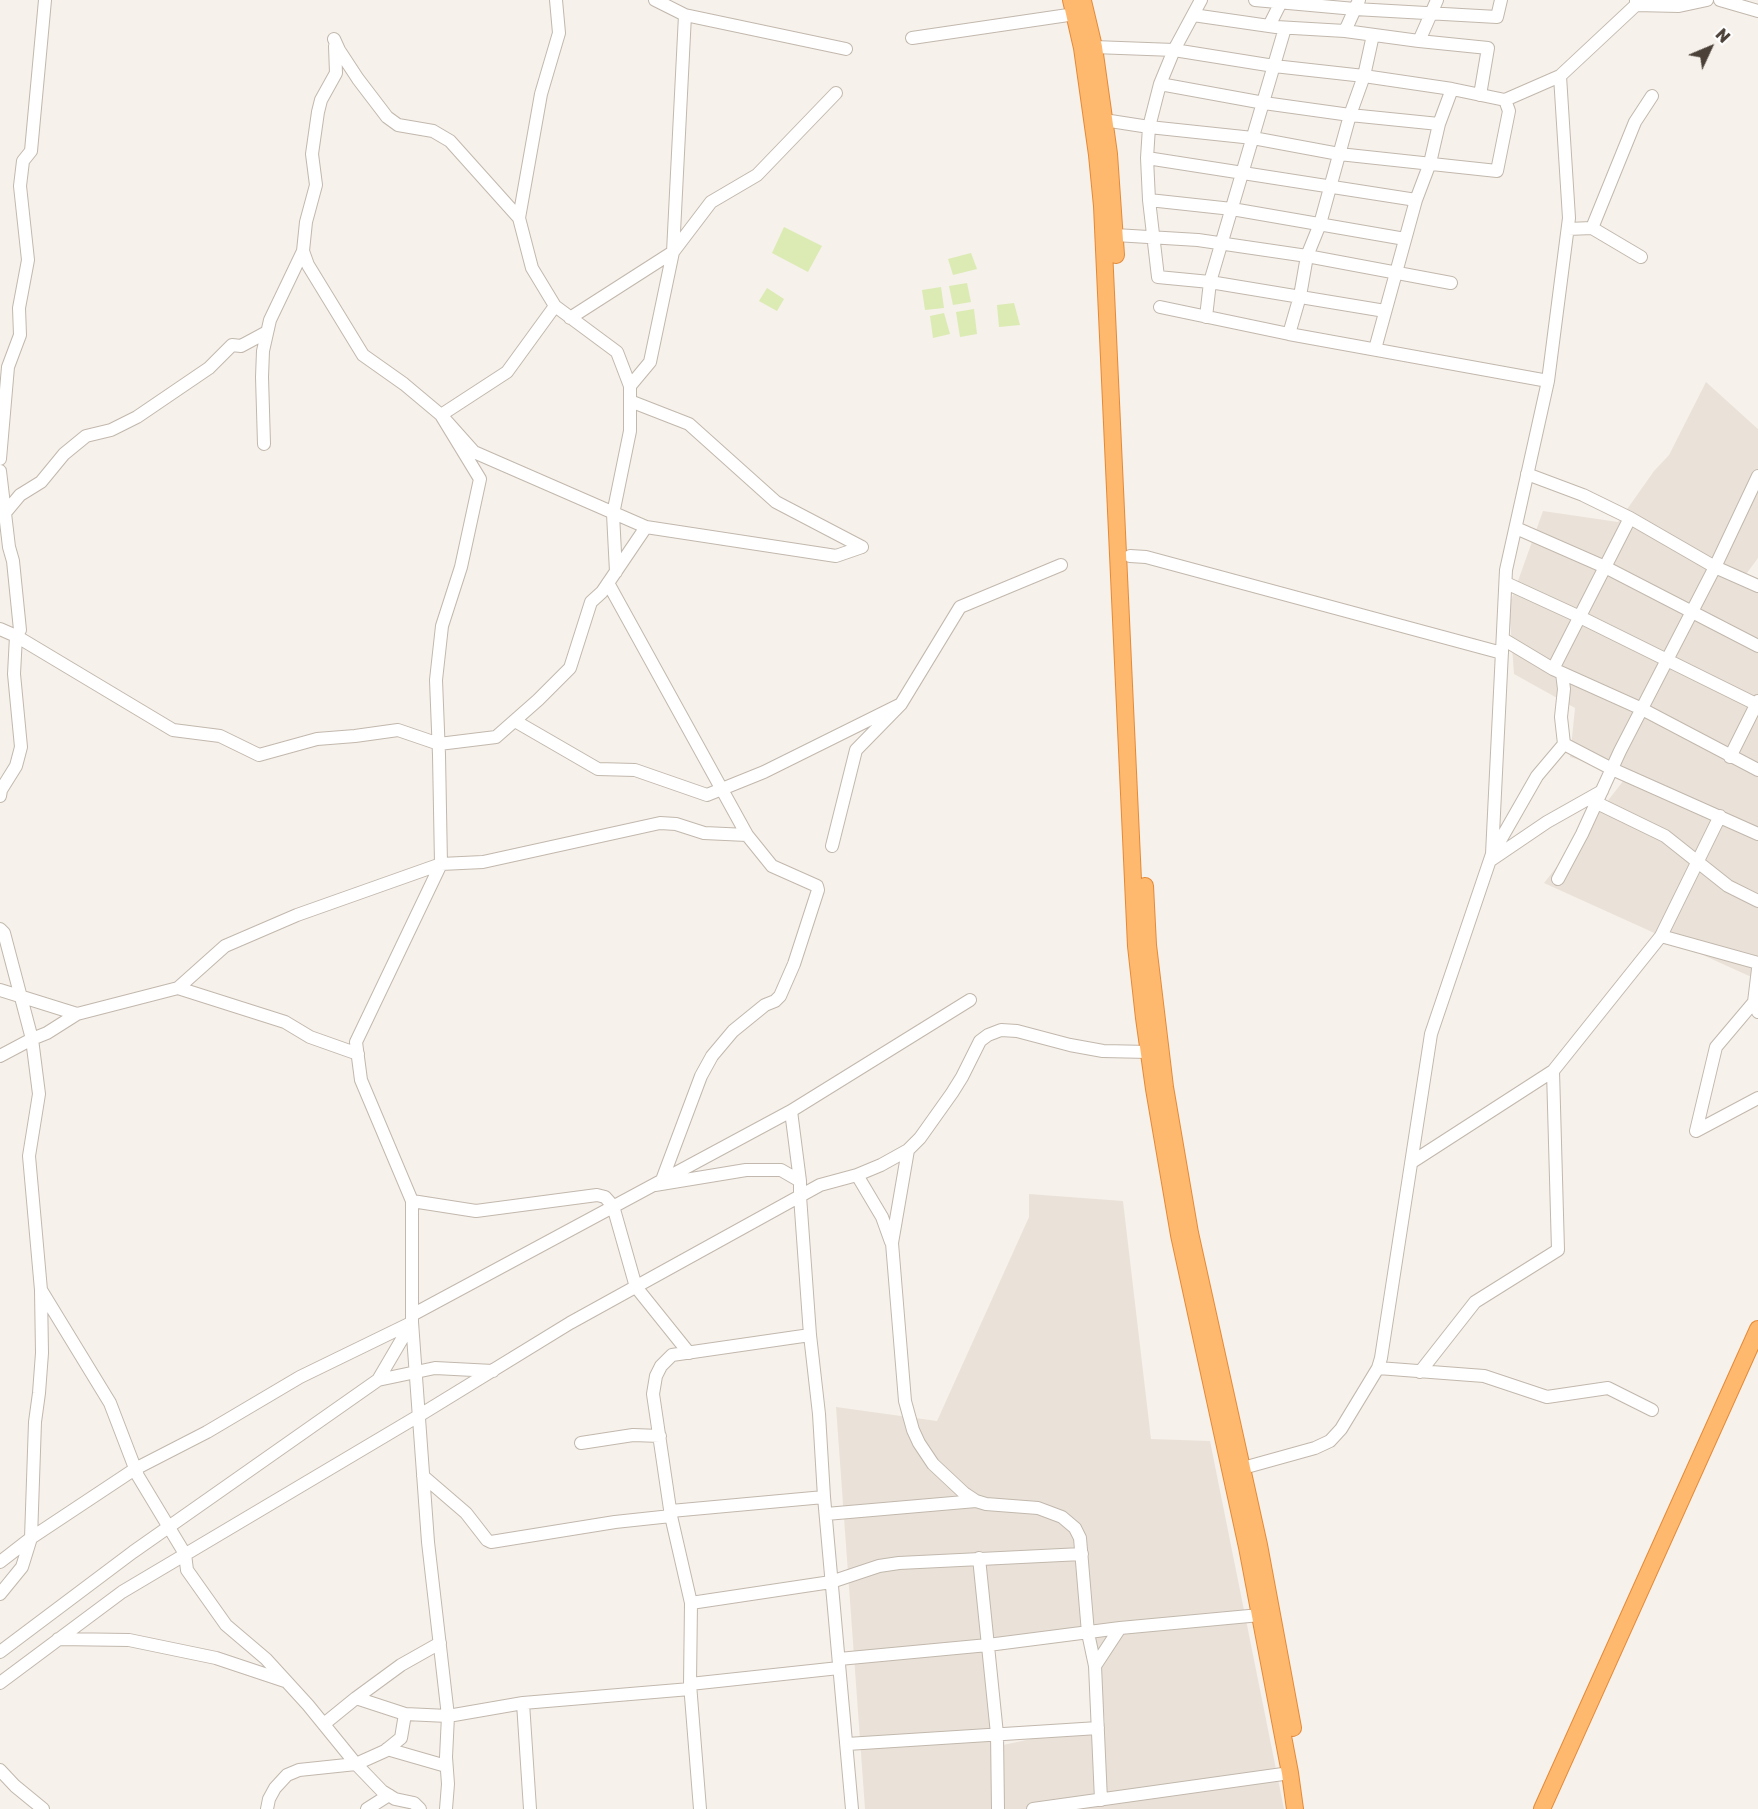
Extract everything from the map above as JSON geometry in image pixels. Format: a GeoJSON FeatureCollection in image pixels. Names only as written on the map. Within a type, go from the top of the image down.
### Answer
{"type":"FeatureCollection","features":[{"type":"Feature","properties":{"kind":"highway"},"geometry":{"type":"LineString","coordinates":[[1076,5],[1094,47],[1109,154],[1115,235],[1148,945],[1156,1017],[1165,1087],[1190,1233],[1272,1613],[1307,1809]]}},
{"type":"Feature","properties":{"kind":"highway"},"geometry":{"type":"LineString","coordinates":[[1076,5],[1102,206],[1136,946],[1154,1089],[1179,1235],[1260,1615],[1295,1809]]}},
{"type":"Feature","properties":{"kind":"highway"},"geometry":{"type":"LineString","coordinates":[[1542,1809],[1758,1329]]}},
{"type":"Feature","properties":{"kind":"street"},"geometry":{"type":"LineString","coordinates":[[0,459],[8,367],[20,335],[19,308],[28,260],[20,186],[23,161],[30,151],[45,0]]}},
{"type":"Feature","properties":{"kind":"street"},"geometry":{"type":"LineString","coordinates":[[556,0],[559,33],[541,94],[519,218],[532,268],[555,306],[617,352],[630,386],[630,430],[613,514],[616,572]]}},
{"type":"Feature","properties":{"kind":"street"},"geometry":{"type":"LineString","coordinates":[[655,0],[685,15],[846,49]]}},
{"type":"Feature","properties":{"kind":"street"},"geometry":{"type":"LineString","coordinates":[[1201,0],[1174,50],[1160,84],[1149,127],[1147,158],[1149,200],[1158,277],[1210,282],[1385,310]]}},
{"type":"Feature","properties":{"kind":"street"},"geometry":{"type":"LineString","coordinates":[[1255,0],[1357,5],[1497,17],[1501,0]]}},
{"type":"Feature","properties":{"kind":"street"},"geometry":{"type":"LineString","coordinates":[[1419,41],[1437,0]]}},
{"type":"Feature","properties":{"kind":"street"},"geometry":{"type":"LineString","coordinates":[[1094,47],[1174,50],[1274,66],[1452,88],[1505,100],[1560,76],[1636,3],[1679,6],[1707,0]]}},
{"type":"Feature","properties":{"kind":"street"},"geometry":{"type":"LineString","coordinates":[[1720,0],[1758,11]]}},
{"type":"Feature","properties":{"kind":"street"},"geometry":{"type":"LineString","coordinates":[[1269,26],[1281,1]]}},
{"type":"Feature","properties":{"kind":"street"},"geometry":{"type":"LineString","coordinates":[[912,38],[1076,5]]}},
{"type":"Feature","properties":{"kind":"street"},"geometry":{"type":"LineString","coordinates":[[1345,31],[1357,5]]}},
{"type":"Feature","properties":{"kind":"street"},"geometry":{"type":"LineString","coordinates":[[630,386],[650,362],[673,252],[685,15]]}},
{"type":"Feature","properties":{"kind":"street"},"geometry":{"type":"LineString","coordinates":[[1193,15],[1285,28],[1345,31],[1488,48],[1480,95]]}},
{"type":"Feature","properties":{"kind":"street"},"geometry":{"type":"LineString","coordinates":[[1206,317],[1210,282],[1285,28]]}},
{"type":"Feature","properties":{"kind":"street"},"geometry":{"type":"LineString","coordinates":[[1289,334],[1300,296],[1307,256],[1320,224],[1350,115],[1364,76],[1373,35]]}},
{"type":"Feature","properties":{"kind":"street"},"geometry":{"type":"LineString","coordinates":[[264,444],[261,377],[263,351],[275,311],[303,251],[306,222],[316,185],[312,154],[318,112],[321,100],[336,73],[337,56],[334,39],[358,79],[387,117],[398,125],[432,131],[450,141],[519,218]]}},
{"type":"Feature","properties":{"kind":"street"},"geometry":{"type":"LineString","coordinates":[[1491,857],[1506,570],[1548,381],[1569,218],[1560,76]]}},
{"type":"Feature","properties":{"kind":"street"},"geometry":{"type":"LineString","coordinates":[[1160,84],[1264,103],[1439,124]]}},
{"type":"Feature","properties":{"kind":"street"},"geometry":{"type":"LineString","coordinates":[[1375,349],[1416,200],[1430,163],[1439,124],[1452,88]]}},
{"type":"Feature","properties":{"kind":"street"},"geometry":{"type":"LineString","coordinates":[[570,318],[673,252],[711,202],[757,175],[836,93]]}},
{"type":"Feature","properties":{"kind":"street"},"geometry":{"type":"LineString","coordinates":[[1592,228],[1635,122],[1652,96]]}},
{"type":"Feature","properties":{"kind":"street"},"geometry":{"type":"LineString","coordinates":[[1104,120],[1253,138],[1339,154],[1497,171],[1509,111],[1505,100]]}},
{"type":"Feature","properties":{"kind":"street"},"geometry":{"type":"LineString","coordinates":[[1147,158],[1416,200]]}},
{"type":"Feature","properties":{"kind":"street"},"geometry":{"type":"LineString","coordinates":[[1149,200],[1232,209],[1405,240]]}},
{"type":"Feature","properties":{"kind":"street"},"geometry":{"type":"LineString","coordinates":[[1568,229],[1592,228],[1641,257]]}},
{"type":"Feature","properties":{"kind":"street"},"geometry":{"type":"LineString","coordinates":[[1115,235],[1221,243],[1307,256],[1451,283]]}},
{"type":"Feature","properties":{"kind":"street"},"geometry":{"type":"LineString","coordinates":[[303,251],[308,265],[363,355],[404,384],[441,415],[474,452],[646,527],[836,556],[862,547],[776,502],[689,423],[630,401]]}},
{"type":"Feature","properties":{"kind":"street"},"geometry":{"type":"LineString","coordinates":[[441,415],[507,372],[555,306]]}},
{"type":"Feature","properties":{"kind":"street"},"geometry":{"type":"LineString","coordinates":[[1161,307],[1289,334],[1548,381]]}},
{"type":"Feature","properties":{"kind":"street"},"geometry":{"type":"LineString","coordinates":[[5,513],[20,495],[41,482],[64,454],[86,436],[111,430],[137,417],[209,368],[232,345],[242,346],[267,333]]}},
{"type":"Feature","properties":{"kind":"street"},"geometry":{"type":"LineString","coordinates":[[441,415],[480,479],[461,567],[442,626],[436,680],[441,864],[357,1042],[360,1080],[412,1201],[412,1318],[423,1476],[428,1542],[448,1716],[446,1766],[448,1784],[443,1807]]}},
{"type":"Feature","properties":{"kind":"street"},"geometry":{"type":"LineString","coordinates":[[0,471],[20,630],[16,636],[14,674],[21,747],[16,766],[1,790],[0,796]]}},
{"type":"Feature","properties":{"kind":"street"},"geometry":{"type":"LineString","coordinates":[[1527,474],[1583,495],[1630,518],[1715,567],[1758,586]]}},
{"type":"Feature","properties":{"kind":"street"},"geometry":{"type":"LineString","coordinates":[[1558,879],[1715,567],[1758,476]]}},
{"type":"Feature","properties":{"kind":"street"},"geometry":{"type":"LineString","coordinates":[[1242,1468],[1315,1448],[1329,1441],[1341,1429],[1378,1368],[1431,1034],[1491,857],[1537,776],[1564,744],[1561,717],[1564,689],[1557,671],[1580,617],[1630,518]]}},
{"type":"Feature","properties":{"kind":"street"},"geometry":{"type":"LineString","coordinates":[[0,629],[16,636],[173,730],[220,736],[259,755],[317,739],[398,730],[439,744],[496,737],[570,668],[591,603],[602,592],[646,527]]}},
{"type":"Feature","properties":{"kind":"street"},"geometry":{"type":"LineString","coordinates":[[1516,528],[1605,567],[1758,646]]}},
{"type":"Feature","properties":{"kind":"street"},"geometry":{"type":"LineString","coordinates":[[1130,555],[1158,560],[1502,652]]}},
{"type":"Feature","properties":{"kind":"street"},"geometry":{"type":"LineString","coordinates":[[832,846],[856,750],[901,704],[960,607],[1061,565]]}},
{"type":"Feature","properties":{"kind":"street"},"geometry":{"type":"LineString","coordinates":[[608,583],[747,836],[772,866],[817,886],[818,890],[794,964],[780,996],[733,1031],[712,1056],[701,1076],[659,1183]]}},
{"type":"Feature","properties":{"kind":"street"},"geometry":{"type":"LineString","coordinates":[[1506,583],[1757,704],[1730,757]]}},
{"type":"Feature","properties":{"kind":"street"},"geometry":{"type":"LineString","coordinates":[[1503,639],[1557,671],[1642,709],[1758,770]]}},
{"type":"Feature","properties":{"kind":"street"},"geometry":{"type":"LineString","coordinates":[[515,721],[598,769],[635,770],[707,795],[764,772],[901,704]]}},
{"type":"Feature","properties":{"kind":"street"},"geometry":{"type":"LineString","coordinates":[[1564,744],[1612,769],[1758,834]]}},
{"type":"Feature","properties":{"kind":"street"},"geometry":{"type":"LineString","coordinates":[[1491,857],[1546,822],[1599,797]]}},
{"type":"Feature","properties":{"kind":"street"},"geometry":{"type":"LineString","coordinates":[[1599,797],[1665,836],[1728,886],[1758,900]]}},
{"type":"Feature","properties":{"kind":"street"},"geometry":{"type":"LineString","coordinates":[[1412,1162],[1553,1071],[1661,936],[1720,816]]}},
{"type":"Feature","properties":{"kind":"street"},"geometry":{"type":"LineString","coordinates":[[0,1056],[32,1039],[47,1034],[76,1014],[178,988],[225,946],[297,915],[441,864],[483,862],[660,823],[676,824],[704,833],[747,836]]}},
{"type":"Feature","properties":{"kind":"street"},"geometry":{"type":"LineString","coordinates":[[0,929],[4,933],[32,1039],[39,1094],[29,1156],[41,1290],[42,1353],[35,1422],[31,1538],[22,1567],[0,1594]]}},
{"type":"Feature","properties":{"kind":"street"},"geometry":{"type":"LineString","coordinates":[[1661,936],[1758,963]]}},
{"type":"Feature","properties":{"kind":"street"},"geometry":{"type":"LineString","coordinates":[[1758,969],[1756,1007],[1716,1047],[1696,1131],[1758,1098]]}},
{"type":"Feature","properties":{"kind":"street"},"geometry":{"type":"LineString","coordinates":[[178,988],[285,1022],[310,1037],[358,1054]]}},
{"type":"Feature","properties":{"kind":"street"},"geometry":{"type":"LineString","coordinates":[[0,990],[76,1014]]}},
{"type":"Feature","properties":{"kind":"street"},"geometry":{"type":"LineString","coordinates":[[0,1562],[31,1538],[135,1469],[207,1432],[300,1377],[791,1111],[970,1000]]}},
{"type":"Feature","properties":{"kind":"street"},"geometry":{"type":"LineString","coordinates":[[0,1683],[122,1592],[570,1323],[820,1185],[857,1175],[908,1150],[920,1138],[952,1093],[980,1041],[994,1032],[1017,1031],[1103,1051],[1149,1052]]}},
{"type":"Feature","properties":{"kind":"street"},"geometry":{"type":"LineString","coordinates":[[1420,1372],[1475,1302],[1558,1250],[1553,1071]]}},
{"type":"Feature","properties":{"kind":"street"},"geometry":{"type":"LineString","coordinates":[[791,1111],[801,1181],[800,1196],[810,1335],[819,1414],[831,1582],[852,1809]]}},
{"type":"Feature","properties":{"kind":"street"},"geometry":{"type":"LineString","coordinates":[[908,1150],[892,1243],[905,1401],[919,1443],[933,1464],[964,1493],[986,1504],[1038,1508],[1062,1517],[1075,1528],[1080,1538],[1088,1633],[1095,1666],[1104,1803]]}},
{"type":"Feature","properties":{"kind":"street"},"geometry":{"type":"LineString","coordinates":[[659,1183],[746,1170],[781,1170],[801,1181]]}},
{"type":"Feature","properties":{"kind":"street"},"geometry":{"type":"LineString","coordinates":[[857,1175],[882,1217],[892,1243]]}},
{"type":"Feature","properties":{"kind":"street"},"geometry":{"type":"LineString","coordinates":[[412,1201],[476,1210],[597,1195],[605,1197],[613,1206],[636,1287],[689,1353]]}},
{"type":"Feature","properties":{"kind":"street"},"geometry":{"type":"LineString","coordinates":[[41,1290],[110,1403],[135,1469],[185,1554],[187,1570],[226,1625],[266,1659],[287,1681],[356,1764],[382,1791],[395,1799],[414,1803],[420,1809]]}},
{"type":"Feature","properties":{"kind":"street"},"geometry":{"type":"LineString","coordinates":[[378,1380],[412,1318]]}},
{"type":"Feature","properties":{"kind":"street"},"geometry":{"type":"LineString","coordinates":[[700,1809],[690,1687],[691,1603],[671,1513],[653,1394],[656,1376],[661,1366],[672,1355],[810,1335]]}},
{"type":"Feature","properties":{"kind":"street"},"geometry":{"type":"LineString","coordinates":[[0,1652],[133,1552],[378,1380],[435,1368],[493,1371]]}},
{"type":"Feature","properties":{"kind":"street"},"geometry":{"type":"LineString","coordinates":[[1378,1368],[1485,1376],[1547,1397],[1608,1388],[1652,1410]]}},
{"type":"Feature","properties":{"kind":"street"},"geometry":{"type":"LineString","coordinates":[[581,1443],[633,1434],[660,1436]]}},
{"type":"Feature","properties":{"kind":"street"},"geometry":{"type":"LineString","coordinates":[[423,1476],[466,1513],[491,1542],[671,1513],[824,1497]]}},
{"type":"Feature","properties":{"kind":"street"},"geometry":{"type":"LineString","coordinates":[[826,1514],[976,1501]]}},
{"type":"Feature","properties":{"kind":"street"},"geometry":{"type":"LineString","coordinates":[[691,1603],[831,1582],[879,1566],[899,1563],[1082,1554]]}},
{"type":"Feature","properties":{"kind":"street"},"geometry":{"type":"LineString","coordinates":[[979,1558],[997,1734],[998,1809]]}},
{"type":"Feature","properties":{"kind":"street"},"geometry":{"type":"LineString","coordinates":[[356,1698],[405,1714],[448,1716],[523,1703],[690,1687],[839,1664],[1119,1628],[1260,1615]]}},
{"type":"Feature","properties":{"kind":"street"},"geometry":{"type":"LineString","coordinates":[[1095,1666],[1119,1628]]}},
{"type":"Feature","properties":{"kind":"street"},"geometry":{"type":"LineString","coordinates":[[58,1639],[129,1640],[216,1658],[287,1681]]}},
{"type":"Feature","properties":{"kind":"street"},"geometry":{"type":"LineString","coordinates":[[324,1724],[401,1665],[440,1643]]}},
{"type":"Feature","properties":{"kind":"street"},"geometry":{"type":"LineString","coordinates":[[523,1703],[530,1809]]}},
{"type":"Feature","properties":{"kind":"street"},"geometry":{"type":"LineString","coordinates":[[267,1809],[272,1792],[287,1775],[299,1770],[356,1764],[387,1749],[401,1738],[405,1714]]}},
{"type":"Feature","properties":{"kind":"street"},"geometry":{"type":"LineString","coordinates":[[847,1744],[1098,1728]]}},
{"type":"Feature","properties":{"kind":"street"},"geometry":{"type":"LineString","coordinates":[[387,1749],[446,1766]]}},
{"type":"Feature","properties":{"kind":"street"},"geometry":{"type":"LineString","coordinates":[[0,1770],[43,1809]]}},
{"type":"Feature","properties":{"kind":"street"},"geometry":{"type":"LineString","coordinates":[[1033,1809],[1104,1803],[1290,1773]]}},
{"type":"Feature","properties":{"kind":"street"},"geometry":{"type":"LineString","coordinates":[[367,1809],[389,1795]]}},
{"type":"Feature","properties":{"kind":"shaded area"},"geometry":{"type":"Polygon","coordinates":[[[1706,382],[1758,429],[1758,558],[1744,577],[1758,585],[1758,980],[1544,883],[1627,776],[1570,757],[1575,708],[1514,674],[1509,606],[1543,511],[1618,522],[1654,471],[1669,455],[1706,382]]]}},
{"type":"Feature","properties":{"kind":"shaded area"},"geometry":{"type":"Polygon","coordinates":[[[1029,1194],[1123,1201],[1151,1439],[1210,1441],[1284,1809],[865,1809],[836,1407],[937,1421],[1029,1217],[1029,1194]],[[1095,1637],[989,1646],[1003,1745],[1105,1723],[1095,1637]]]}},
{"type":"Feature","properties":{"kind":"green space"},"geometry":{"type":"Polygon","coordinates":[[[784,227],[822,246],[808,272],[772,253],[784,227]]]}},
{"type":"Feature","properties":{"kind":"green space"},"geometry":{"type":"Polygon","coordinates":[[[971,253],[977,269],[953,275],[948,259],[971,253]]]}},
{"type":"Feature","properties":{"kind":"green space"},"geometry":{"type":"Polygon","coordinates":[[[967,283],[971,302],[953,305],[949,286],[967,283]]]}},
{"type":"Feature","properties":{"kind":"green space"},"geometry":{"type":"Polygon","coordinates":[[[941,287],[944,308],[925,310],[922,290],[941,287]]]}},
{"type":"Feature","properties":{"kind":"green space"},"geometry":{"type":"Polygon","coordinates":[[[767,288],[784,299],[777,311],[759,301],[767,288]]]}},
{"type":"Feature","properties":{"kind":"green space"},"geometry":{"type":"Polygon","coordinates":[[[1014,303],[1020,325],[999,327],[997,305],[1014,303]]]}},
{"type":"Feature","properties":{"kind":"green space"},"geometry":{"type":"Polygon","coordinates":[[[974,309],[977,334],[960,337],[956,312],[974,309]]]}},
{"type":"Feature","properties":{"kind":"green space"},"geometry":{"type":"Polygon","coordinates":[[[944,313],[950,334],[933,338],[930,316],[944,313]]]}}]}
